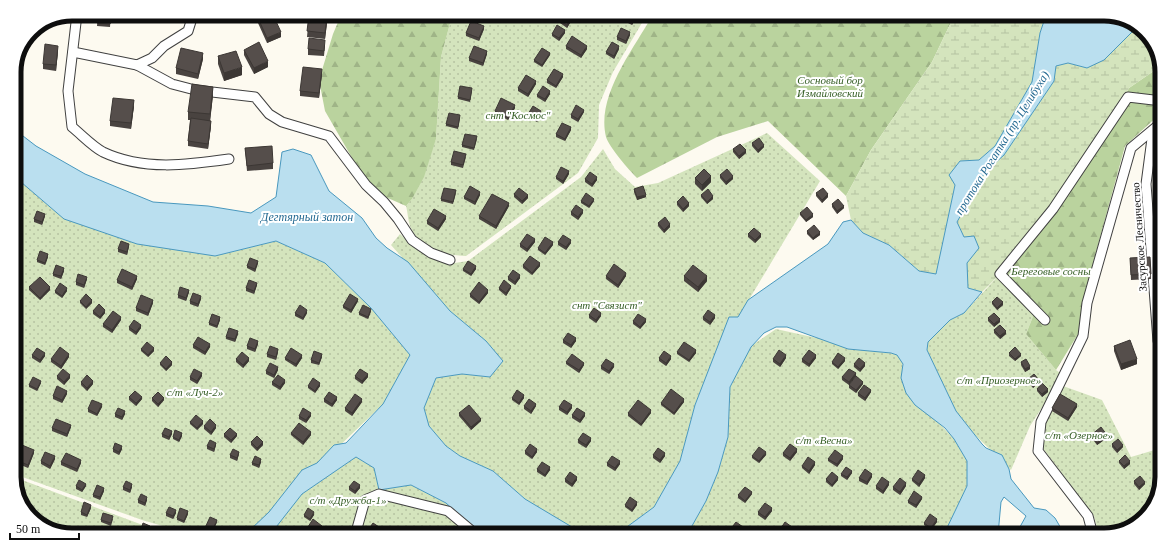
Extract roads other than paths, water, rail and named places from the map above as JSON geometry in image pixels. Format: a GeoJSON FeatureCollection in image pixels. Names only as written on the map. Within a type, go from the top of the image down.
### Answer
{"type":"FeatureCollection","features":[{"type":"Feature","properties":{"kind":"street"},"geometry":{"type":"LineString","coordinates":[[76,21],[68,91],[72,127],[103,152],[142,164],[190,165],[230,159]]}},
{"type":"Feature","properties":{"kind":"street"},"geometry":{"type":"LineString","coordinates":[[137,65],[152,58],[164,46],[188,30],[191,21]]}},
{"type":"Feature","properties":{"kind":"street"},"geometry":{"type":"LineString","coordinates":[[73,52],[137,65],[172,84],[195,90],[255,97],[269,114],[282,122],[329,136],[356,174],[398,219],[412,240],[431,253],[450,260]]}},
{"type":"Feature","properties":{"kind":"street"},"geometry":{"type":"LineString","coordinates":[[1046,320],[1000,274],[1053,209],[1093,152],[1128,97],[1155,100]]}},
{"type":"Feature","properties":{"kind":"street","name":"Засурское Лесничество"},"geometry":{"type":"LineString","coordinates":[[1091,528],[1088,516],[1038,451],[1041,422],[1083,336],[1087,303],[1131,148],[1153,131]]}},
{"type":"Feature","properties":{"kind":"street","name":"Засурское Лесничество"},"geometry":{"type":"LineString","coordinates":[[1153,131],[1146,184],[1155,302]]}},
{"type":"Feature","properties":{"kind":"street"},"geometry":{"type":"LineString","coordinates":[[357,528],[365,500],[379,494],[448,511],[468,528]]}},
{"type":"Feature","properties":{"kind":"water","name":"протока Рогатка (пр. Целибуха)"},"geometry":{"type":"Polygon","coordinates":[[[1044,21],[1114,22],[1134,30],[1104,60],[1087,68],[1068,63],[1056,66],[1054,81],[1004,155],[985,172],[957,222],[964,237],[974,236],[979,248],[967,263],[968,288],[982,292],[964,313],[950,320],[928,342],[927,350],[956,411],[986,448],[1002,455],[1009,469],[1011,479],[1034,508],[1046,510],[1055,518],[1061,528],[1019,528],[1026,516],[1004,497],[1001,502],[999,528],[947,528],[967,486],[967,461],[954,439],[945,428],[915,405],[906,393],[901,378],[903,364],[897,355],[891,353],[848,349],[787,327],[776,327],[764,333],[751,347],[730,387],[728,437],[718,472],[706,501],[691,528],[625,528],[654,507],[680,461],[695,405],[729,317],[738,317],[748,300],[828,244],[843,222],[851,220],[863,233],[889,245],[919,271],[936,274],[955,185],[949,175],[960,161],[979,160],[995,146],[1032,82],[1040,33],[1044,21]]]}},
{"type":"Feature","properties":{"kind":"water","name":"Дегтярный затон"},"geometry":{"type":"Polygon","coordinates":[[[21,134],[36,146],[85,174],[153,202],[208,206],[251,213],[276,197],[282,152],[293,149],[311,155],[329,191],[362,218],[376,238],[387,248],[408,262],[450,311],[486,341],[503,361],[490,377],[462,374],[436,378],[424,408],[429,426],[446,446],[460,456],[493,471],[525,499],[574,528],[474,528],[446,503],[411,485],[379,490],[374,468],[356,457],[302,494],[275,528],[252,528],[269,512],[302,470],[317,463],[334,445],[346,443],[383,404],[410,355],[371,308],[325,263],[276,241],[215,256],[137,244],[64,219],[21,182],[21,134]]]}},
{"type":"Feature","properties":{"kind":"park label","name":"Сосновый бор Измайловский"},"geometry":{"type":"Point","coordinates":[830,86]}},
{"type":"Feature","properties":{"kind":"park label","name":"снт \"Космос\""},"geometry":{"type":"Point","coordinates":[518,115]}},
{"type":"Feature","properties":{"kind":"park label","name":"Береговые сосны"},"geometry":{"type":"Point","coordinates":[1051,271]}},
{"type":"Feature","properties":{"kind":"park label","name":"снт \"Связист\""},"geometry":{"type":"Point","coordinates":[607,305]}},
{"type":"Feature","properties":{"kind":"park label","name":"с/т «Приозерное»"},"geometry":{"type":"Point","coordinates":[999,380]}},
{"type":"Feature","properties":{"kind":"park label","name":"с/т «Луч-2»"},"geometry":{"type":"Point","coordinates":[195,392]}},
{"type":"Feature","properties":{"kind":"park label","name":"с/т «Озерное»"},"geometry":{"type":"Point","coordinates":[1079,435]}},
{"type":"Feature","properties":{"kind":"park label","name":"с/т «Весна»"},"geometry":{"type":"Point","coordinates":[824,440]}},
{"type":"Feature","properties":{"kind":"park label","name":"с/т «Дружба-1»"},"geometry":{"type":"Point","coordinates":[348,500]}}]}
